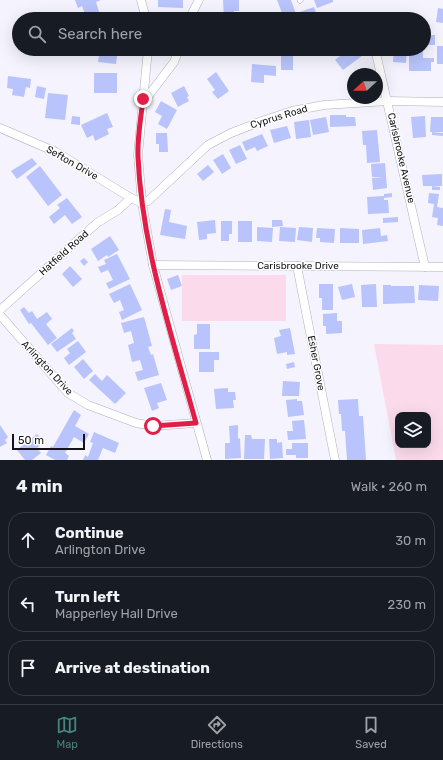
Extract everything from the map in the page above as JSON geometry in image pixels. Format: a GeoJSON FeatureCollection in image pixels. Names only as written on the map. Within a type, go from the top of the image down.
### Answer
{"type":"FeatureCollection","features":[{"type":"Feature","properties":{"kind":"street"},"geometry":{"type":"LineString","coordinates":[[141,0],[144,12]]}},
{"type":"Feature","properties":{"kind":"street"},"geometry":{"type":"LineString","coordinates":[[193,12],[200,0]]}},
{"type":"Feature","properties":{"kind":"street"},"geometry":{"type":"LineString","coordinates":[[147,56],[138,155],[142,203],[153,265],[207,460]]}},
{"type":"Feature","properties":{"kind":"street"},"geometry":{"type":"LineString","coordinates":[[143,99],[149,95],[174,62],[176,56]]}},
{"type":"Feature","properties":{"kind":"street","name":"Carisbrooke Avenue"},"geometry":{"type":"LineString","coordinates":[[378,56],[425,267]]}},
{"type":"Feature","properties":{"kind":"street","name":"Cyprus Road"},"geometry":{"type":"LineString","coordinates":[[142,203],[148,201],[208,145],[231,133],[262,121],[292,111],[324,105],[388,101],[443,102]]}},
{"type":"Feature","properties":{"kind":"street","name":"Sefton Drive"},"geometry":{"type":"LineString","coordinates":[[0,128],[56,152],[131,198],[142,203]]}},
{"type":"Feature","properties":{"kind":"street","name":"Hatfield Road"},"geometry":{"type":"LineString","coordinates":[[0,310],[97,223],[118,210],[131,198]]}},
{"type":"Feature","properties":{"kind":"street","name":"Carisbrooke Drive"},"geometry":{"type":"LineString","coordinates":[[153,265],[443,267]]}},
{"type":"Feature","properties":{"kind":"street","name":"Esher Grove"},"geometry":{"type":"LineString","coordinates":[[297,266],[335,460]]}},
{"type":"Feature","properties":{"kind":"street","name":"Arlington Drive"},"geometry":{"type":"LineString","coordinates":[[0,314],[68,393],[88,405],[136,423],[153,426],[196,423]]}},
{"type":"Feature","properties":{"kind":"shaded area"},"geometry":{"type":"Polygon","coordinates":[[[182,275],[286,275],[286,321],[182,321],[182,275]]]}},
{"type":"Feature","properties":{"kind":"shaded area"},"geometry":{"type":"Polygon","coordinates":[[[374,344],[443,345],[443,460],[396,460],[374,344]]]}},
{"type":"Feature","properties":{"kind":"building"},"geometry":{"type":"Polygon","coordinates":[[[75,0],[101,0],[96,2],[99,12],[84,12],[82,6],[78,8],[75,0]]]}},
{"type":"Feature","properties":{"kind":"building"},"geometry":{"type":"Polygon","coordinates":[[[158,0],[183,0],[183,8],[158,7],[158,0]]]}},
{"type":"Feature","properties":{"kind":"building"},"geometry":{"type":"Polygon","coordinates":[[[223,0],[239,0],[239,11],[224,12],[223,0]]]}},
{"type":"Feature","properties":{"kind":"building"},"geometry":{"type":"Polygon","coordinates":[[[277,0],[291,0],[295,12],[282,12],[277,0]]]}},
{"type":"Feature","properties":{"kind":"building"},"geometry":{"type":"Polygon","coordinates":[[[314,0],[333,0],[333,2],[317,8],[314,0]]]}},
{"type":"Feature","properties":{"kind":"building"},"geometry":{"type":"Polygon","coordinates":[[[314,7],[316,12],[300,12],[314,7]]]}},
{"type":"Feature","properties":{"kind":"building"},"geometry":{"type":"Polygon","coordinates":[[[438,8],[443,9],[443,23],[436,22],[438,8]]]}},
{"type":"Feature","properties":{"kind":"building"},"geometry":{"type":"Polygon","coordinates":[[[431,35],[435,35],[435,45],[431,45],[431,35]]]}},
{"type":"Feature","properties":{"kind":"building"},"geometry":{"type":"Polygon","coordinates":[[[437,46],[443,46],[443,64],[437,64],[437,46]]]}},
{"type":"Feature","properties":{"kind":"building"},"geometry":{"type":"Polygon","coordinates":[[[99,56],[117,56],[116,64],[98,62],[99,56]]]}},
{"type":"Feature","properties":{"kind":"building"},"geometry":{"type":"Polygon","coordinates":[[[281,56],[293,56],[293,70],[281,70],[281,56]]]}},
{"type":"Feature","properties":{"kind":"building"},"geometry":{"type":"Polygon","coordinates":[[[340,56],[362,56],[343,70],[335,60],[340,56]]]}},
{"type":"Feature","properties":{"kind":"building"},"geometry":{"type":"Polygon","coordinates":[[[393,56],[406,56],[406,63],[393,62],[393,56]]]}},
{"type":"Feature","properties":{"kind":"building"},"geometry":{"type":"Polygon","coordinates":[[[409,56],[434,58],[434,62],[431,62],[431,71],[409,71],[409,56]]]}},
{"type":"Feature","properties":{"kind":"building"},"geometry":{"type":"Polygon","coordinates":[[[252,64],[276,66],[276,76],[264,75],[264,83],[251,82],[252,64]]]}},
{"type":"Feature","properties":{"kind":"building"},"geometry":{"type":"Polygon","coordinates":[[[216,72],[229,91],[218,99],[212,92],[215,90],[207,79],[216,72]]]}},
{"type":"Feature","properties":{"kind":"building"},"geometry":{"type":"Polygon","coordinates":[[[94,73],[117,73],[117,93],[94,93],[94,73]]]}},
{"type":"Feature","properties":{"kind":"building"},"geometry":{"type":"Polygon","coordinates":[[[8,76],[31,79],[30,88],[26,87],[24,97],[12,95],[13,89],[7,88],[8,76]]]}},
{"type":"Feature","properties":{"kind":"building"},"geometry":{"type":"Polygon","coordinates":[[[37,86],[46,88],[44,99],[35,97],[37,86]]]}},
{"type":"Feature","properties":{"kind":"building"},"geometry":{"type":"Polygon","coordinates":[[[184,86],[189,96],[187,97],[189,101],[178,107],[171,93],[184,86]]]}},
{"type":"Feature","properties":{"kind":"building"},"geometry":{"type":"Polygon","coordinates":[[[48,93],[68,95],[65,120],[45,118],[48,93]]]}},
{"type":"Feature","properties":{"kind":"building"},"geometry":{"type":"Polygon","coordinates":[[[161,101],[177,110],[167,129],[158,124],[162,116],[155,112],[161,101]]]}},
{"type":"Feature","properties":{"kind":"building"},"geometry":{"type":"Polygon","coordinates":[[[107,113],[113,127],[107,129],[109,134],[95,141],[93,135],[87,138],[81,125],[107,113]]]}},
{"type":"Feature","properties":{"kind":"building"},"geometry":{"type":"Polygon","coordinates":[[[330,115],[346,115],[346,117],[355,117],[356,126],[330,127],[330,115]]]}},
{"type":"Feature","properties":{"kind":"building"},"geometry":{"type":"Polygon","coordinates":[[[72,116],[80,117],[80,125],[71,124],[72,116]]]}},
{"type":"Feature","properties":{"kind":"building"},"geometry":{"type":"Polygon","coordinates":[[[425,116],[426,137],[413,138],[411,117],[425,116]]]}},
{"type":"Feature","properties":{"kind":"building"},"geometry":{"type":"Polygon","coordinates":[[[326,117],[329,132],[313,135],[310,120],[326,117]]]}},
{"type":"Feature","properties":{"kind":"building"},"geometry":{"type":"Polygon","coordinates":[[[431,117],[443,117],[443,132],[430,132],[431,117]]]}},
{"type":"Feature","properties":{"kind":"building"},"geometry":{"type":"Polygon","coordinates":[[[309,120],[311,137],[296,139],[294,122],[309,120]]]}},
{"type":"Feature","properties":{"kind":"building"},"geometry":{"type":"Polygon","coordinates":[[[287,126],[291,138],[274,143],[270,130],[287,126]]]}},
{"type":"Feature","properties":{"kind":"building"},"geometry":{"type":"Polygon","coordinates":[[[377,130],[380,162],[367,163],[366,145],[363,145],[362,131],[377,130]]]}},
{"type":"Feature","properties":{"kind":"building"},"geometry":{"type":"Polygon","coordinates":[[[432,132],[443,133],[443,136],[432,135],[432,132]]]}},
{"type":"Feature","properties":{"kind":"building"},"geometry":{"type":"Polygon","coordinates":[[[156,133],[167,133],[168,152],[159,152],[159,144],[156,144],[156,133]]]}},
{"type":"Feature","properties":{"kind":"building"},"geometry":{"type":"Polygon","coordinates":[[[262,134],[268,146],[257,151],[255,147],[246,151],[242,142],[262,134]]]}},
{"type":"Feature","properties":{"kind":"building"},"geometry":{"type":"Polygon","coordinates":[[[240,145],[247,159],[236,164],[229,150],[240,145]]]}},
{"type":"Feature","properties":{"kind":"building"},"geometry":{"type":"Polygon","coordinates":[[[223,154],[231,168],[222,174],[213,160],[223,154]]]}},
{"type":"Feature","properties":{"kind":"building"},"geometry":{"type":"Polygon","coordinates":[[[32,158],[37,164],[17,179],[11,171],[32,158]]]}},
{"type":"Feature","properties":{"kind":"building"},"geometry":{"type":"Polygon","coordinates":[[[385,163],[387,188],[373,190],[372,178],[384,177],[372,177],[371,164],[385,163]]]}},
{"type":"Feature","properties":{"kind":"building"},"geometry":{"type":"Polygon","coordinates":[[[208,165],[214,172],[203,181],[197,174],[208,165]]]}},
{"type":"Feature","properties":{"kind":"building"},"geometry":{"type":"Polygon","coordinates":[[[40,166],[62,195],[48,206],[26,177],[40,166]]]}},
{"type":"Feature","properties":{"kind":"building"},"geometry":{"type":"Polygon","coordinates":[[[442,174],[442,186],[423,186],[422,175],[442,174]]]}},
{"type":"Feature","properties":{"kind":"building"},"geometry":{"type":"Polygon","coordinates":[[[432,186],[440,187],[440,190],[432,190],[432,186]]]}},
{"type":"Feature","properties":{"kind":"building"},"geometry":{"type":"Polygon","coordinates":[[[392,193],[392,197],[384,198],[384,200],[388,200],[389,213],[368,214],[367,197],[384,196],[384,194],[392,193]]]}},
{"type":"Feature","properties":{"kind":"building"},"geometry":{"type":"Polygon","coordinates":[[[429,193],[439,194],[437,207],[443,208],[443,226],[437,225],[438,218],[432,217],[434,204],[428,203],[429,193]]]}},
{"type":"Feature","properties":{"kind":"building"},"geometry":{"type":"Polygon","coordinates":[[[67,198],[82,217],[72,224],[65,215],[54,224],[49,217],[60,208],[57,205],[67,198]]]}},
{"type":"Feature","properties":{"kind":"building"},"geometry":{"type":"Polygon","coordinates":[[[165,209],[171,210],[169,222],[187,226],[185,239],[160,235],[165,209]]]}},
{"type":"Feature","properties":{"kind":"building"},"geometry":{"type":"Polygon","coordinates":[[[398,217],[398,222],[383,223],[383,218],[398,217]]]}},
{"type":"Feature","properties":{"kind":"building"},"geometry":{"type":"Polygon","coordinates":[[[215,220],[216,233],[207,234],[207,239],[199,240],[197,222],[215,220]]]}},
{"type":"Feature","properties":{"kind":"building"},"geometry":{"type":"Polygon","coordinates":[[[272,220],[282,220],[283,226],[272,227],[272,220]]]}},
{"type":"Feature","properties":{"kind":"building"},"geometry":{"type":"Polygon","coordinates":[[[221,221],[232,221],[232,234],[229,234],[229,241],[221,241],[221,221]]]}},
{"type":"Feature","properties":{"kind":"building"},"geometry":{"type":"Polygon","coordinates":[[[238,221],[252,221],[252,242],[238,242],[238,221]]]}},
{"type":"Feature","properties":{"kind":"building"},"geometry":{"type":"Polygon","coordinates":[[[257,227],[273,228],[272,242],[257,241],[257,227]]]}},
{"type":"Feature","properties":{"kind":"building"},"geometry":{"type":"Polygon","coordinates":[[[280,227],[296,228],[295,242],[279,241],[280,227]]]}},
{"type":"Feature","properties":{"kind":"building"},"geometry":{"type":"Polygon","coordinates":[[[299,227],[313,228],[312,242],[297,240],[299,227]]]}},
{"type":"Feature","properties":{"kind":"building"},"geometry":{"type":"Polygon","coordinates":[[[317,228],[335,229],[334,243],[320,242],[320,238],[316,238],[317,228]]]}},
{"type":"Feature","properties":{"kind":"building"},"geometry":{"type":"Polygon","coordinates":[[[340,228],[359,229],[359,243],[340,243],[340,228]]]}},
{"type":"Feature","properties":{"kind":"building"},"geometry":{"type":"Polygon","coordinates":[[[380,228],[381,236],[387,235],[388,241],[363,244],[362,230],[380,228]]]}},
{"type":"Feature","properties":{"kind":"building"},"geometry":{"type":"Polygon","coordinates":[[[110,236],[119,250],[98,261],[91,249],[110,236]]]}},
{"type":"Feature","properties":{"kind":"building"},"geometry":{"type":"Polygon","coordinates":[[[117,254],[130,279],[109,289],[106,283],[113,280],[108,270],[101,273],[98,267],[106,264],[104,260],[117,254]]]}},
{"type":"Feature","properties":{"kind":"building"},"geometry":{"type":"Polygon","coordinates":[[[84,258],[88,262],[84,266],[80,261],[84,258]]]}},
{"type":"Feature","properties":{"kind":"building"},"geometry":{"type":"Polygon","coordinates":[[[70,266],[82,279],[73,287],[62,274],[70,266]]]}},
{"type":"Feature","properties":{"kind":"building"},"geometry":{"type":"Polygon","coordinates":[[[178,275],[182,286],[171,290],[167,279],[178,275]]]}},
{"type":"Feature","properties":{"kind":"building"},"geometry":{"type":"Polygon","coordinates":[[[130,284],[142,310],[122,320],[119,312],[124,310],[120,300],[114,303],[109,294],[130,284]]]}},
{"type":"Feature","properties":{"kind":"building"},"geometry":{"type":"Polygon","coordinates":[[[319,284],[333,284],[333,310],[322,310],[322,298],[319,298],[319,284]]]}},
{"type":"Feature","properties":{"kind":"building"},"geometry":{"type":"Polygon","coordinates":[[[352,284],[355,297],[342,300],[338,287],[352,284]]]}},
{"type":"Feature","properties":{"kind":"building"},"geometry":{"type":"Polygon","coordinates":[[[376,284],[377,307],[362,307],[361,285],[376,284]]]}},
{"type":"Feature","properties":{"kind":"building"},"geometry":{"type":"Polygon","coordinates":[[[383,285],[414,286],[415,303],[383,304],[383,285]]]}},
{"type":"Feature","properties":{"kind":"building"},"geometry":{"type":"Polygon","coordinates":[[[419,285],[439,286],[438,301],[418,300],[419,285]]]}},
{"type":"Feature","properties":{"kind":"building"},"geometry":{"type":"Polygon","coordinates":[[[24,307],[29,313],[32,311],[37,319],[47,312],[52,319],[46,324],[57,338],[48,345],[31,323],[29,324],[20,310],[24,307]]]}},
{"type":"Feature","properties":{"kind":"building"},"geometry":{"type":"Polygon","coordinates":[[[337,313],[337,321],[342,321],[342,333],[326,334],[326,326],[323,326],[323,314],[337,313]]]}},
{"type":"Feature","properties":{"kind":"building"},"geometry":{"type":"Polygon","coordinates":[[[144,317],[152,346],[148,347],[151,355],[153,354],[159,375],[138,381],[135,372],[143,370],[140,360],[132,362],[128,345],[134,343],[131,331],[124,333],[121,323],[144,317]]]}},
{"type":"Feature","properties":{"kind":"building"},"geometry":{"type":"Polygon","coordinates":[[[197,324],[210,324],[210,349],[194,349],[194,335],[197,334],[197,324]]]}},
{"type":"Feature","properties":{"kind":"building"},"geometry":{"type":"Polygon","coordinates":[[[72,328],[74,331],[72,333],[76,339],[57,352],[51,344],[72,328]]]}},
{"type":"Feature","properties":{"kind":"building"},"geometry":{"type":"Polygon","coordinates":[[[290,328],[295,354],[287,355],[287,352],[277,354],[274,338],[281,336],[279,330],[290,328]]]}},
{"type":"Feature","properties":{"kind":"building"},"geometry":{"type":"Polygon","coordinates":[[[78,341],[86,352],[69,365],[64,358],[70,353],[67,349],[78,341]]]}},
{"type":"Feature","properties":{"kind":"building"},"geometry":{"type":"Polygon","coordinates":[[[199,352],[219,352],[219,360],[214,360],[214,372],[199,372],[199,352]]]}},
{"type":"Feature","properties":{"kind":"building"},"geometry":{"type":"Polygon","coordinates":[[[83,359],[93,371],[84,379],[74,367],[83,359]]]}},
{"type":"Feature","properties":{"kind":"building"},"geometry":{"type":"Polygon","coordinates":[[[294,362],[295,367],[287,369],[286,364],[294,362]]]}},
{"type":"Feature","properties":{"kind":"building"},"geometry":{"type":"Polygon","coordinates":[[[95,374],[102,381],[107,375],[126,393],[115,404],[89,380],[95,374]]]}},
{"type":"Feature","properties":{"kind":"building"},"geometry":{"type":"Polygon","coordinates":[[[283,381],[300,382],[299,396],[282,396],[283,381]]]}},
{"type":"Feature","properties":{"kind":"building"},"geometry":{"type":"Polygon","coordinates":[[[161,383],[167,400],[157,403],[159,408],[152,411],[144,388],[161,383]]]}},
{"type":"Feature","properties":{"kind":"building"},"geometry":{"type":"Polygon","coordinates":[[[228,388],[228,392],[235,392],[236,400],[233,400],[234,408],[216,409],[214,389],[228,388]]]}},
{"type":"Feature","properties":{"kind":"building"},"geometry":{"type":"Polygon","coordinates":[[[297,399],[297,401],[302,401],[304,415],[288,417],[286,400],[297,399]]]}},
{"type":"Feature","properties":{"kind":"building"},"geometry":{"type":"Polygon","coordinates":[[[358,399],[359,416],[363,416],[366,460],[347,460],[345,431],[342,431],[338,400],[358,399]]]}},
{"type":"Feature","properties":{"kind":"building"},"geometry":{"type":"Polygon","coordinates":[[[74,410],[81,415],[75,426],[89,434],[84,443],[74,437],[65,453],[69,456],[67,460],[55,460],[46,455],[51,446],[53,447],[74,410]]]}},
{"type":"Feature","properties":{"kind":"building"},"geometry":{"type":"Polygon","coordinates":[[[304,420],[306,439],[288,440],[287,431],[293,431],[292,421],[304,420]]]}},
{"type":"Feature","properties":{"kind":"building"},"geometry":{"type":"Polygon","coordinates":[[[0,425],[8,437],[5,440],[7,443],[0,447],[0,425]]]}},
{"type":"Feature","properties":{"kind":"building"},"geometry":{"type":"Polygon","coordinates":[[[238,425],[238,439],[240,438],[241,458],[225,459],[225,443],[230,443],[229,426],[238,425]]]}},
{"type":"Feature","properties":{"kind":"building"},"geometry":{"type":"Polygon","coordinates":[[[94,432],[119,443],[115,453],[103,448],[98,460],[83,460],[85,455],[88,457],[93,443],[90,442],[94,432]]]}},
{"type":"Feature","properties":{"kind":"building"},"geometry":{"type":"Polygon","coordinates":[[[37,434],[44,442],[37,448],[41,453],[32,460],[25,460],[17,450],[37,434]]]}},
{"type":"Feature","properties":{"kind":"building"},"geometry":{"type":"Polygon","coordinates":[[[245,435],[251,435],[252,439],[265,439],[264,459],[244,459],[245,435]]]}},
{"type":"Feature","properties":{"kind":"building"},"geometry":{"type":"Polygon","coordinates":[[[269,439],[277,439],[277,443],[282,442],[283,458],[270,459],[269,439]]]}},
{"type":"Feature","properties":{"kind":"building"},"geometry":{"type":"Polygon","coordinates":[[[292,443],[308,443],[308,458],[296,458],[296,455],[286,455],[286,449],[292,449],[292,443]]]}},
{"type":"Feature","properties":{"kind":"route"},"geometry":{"type":"LineString","coordinates":[[143,99],[138,155],[142,203],[147,236],[153,265],[196,423],[153,426]]}}]}
